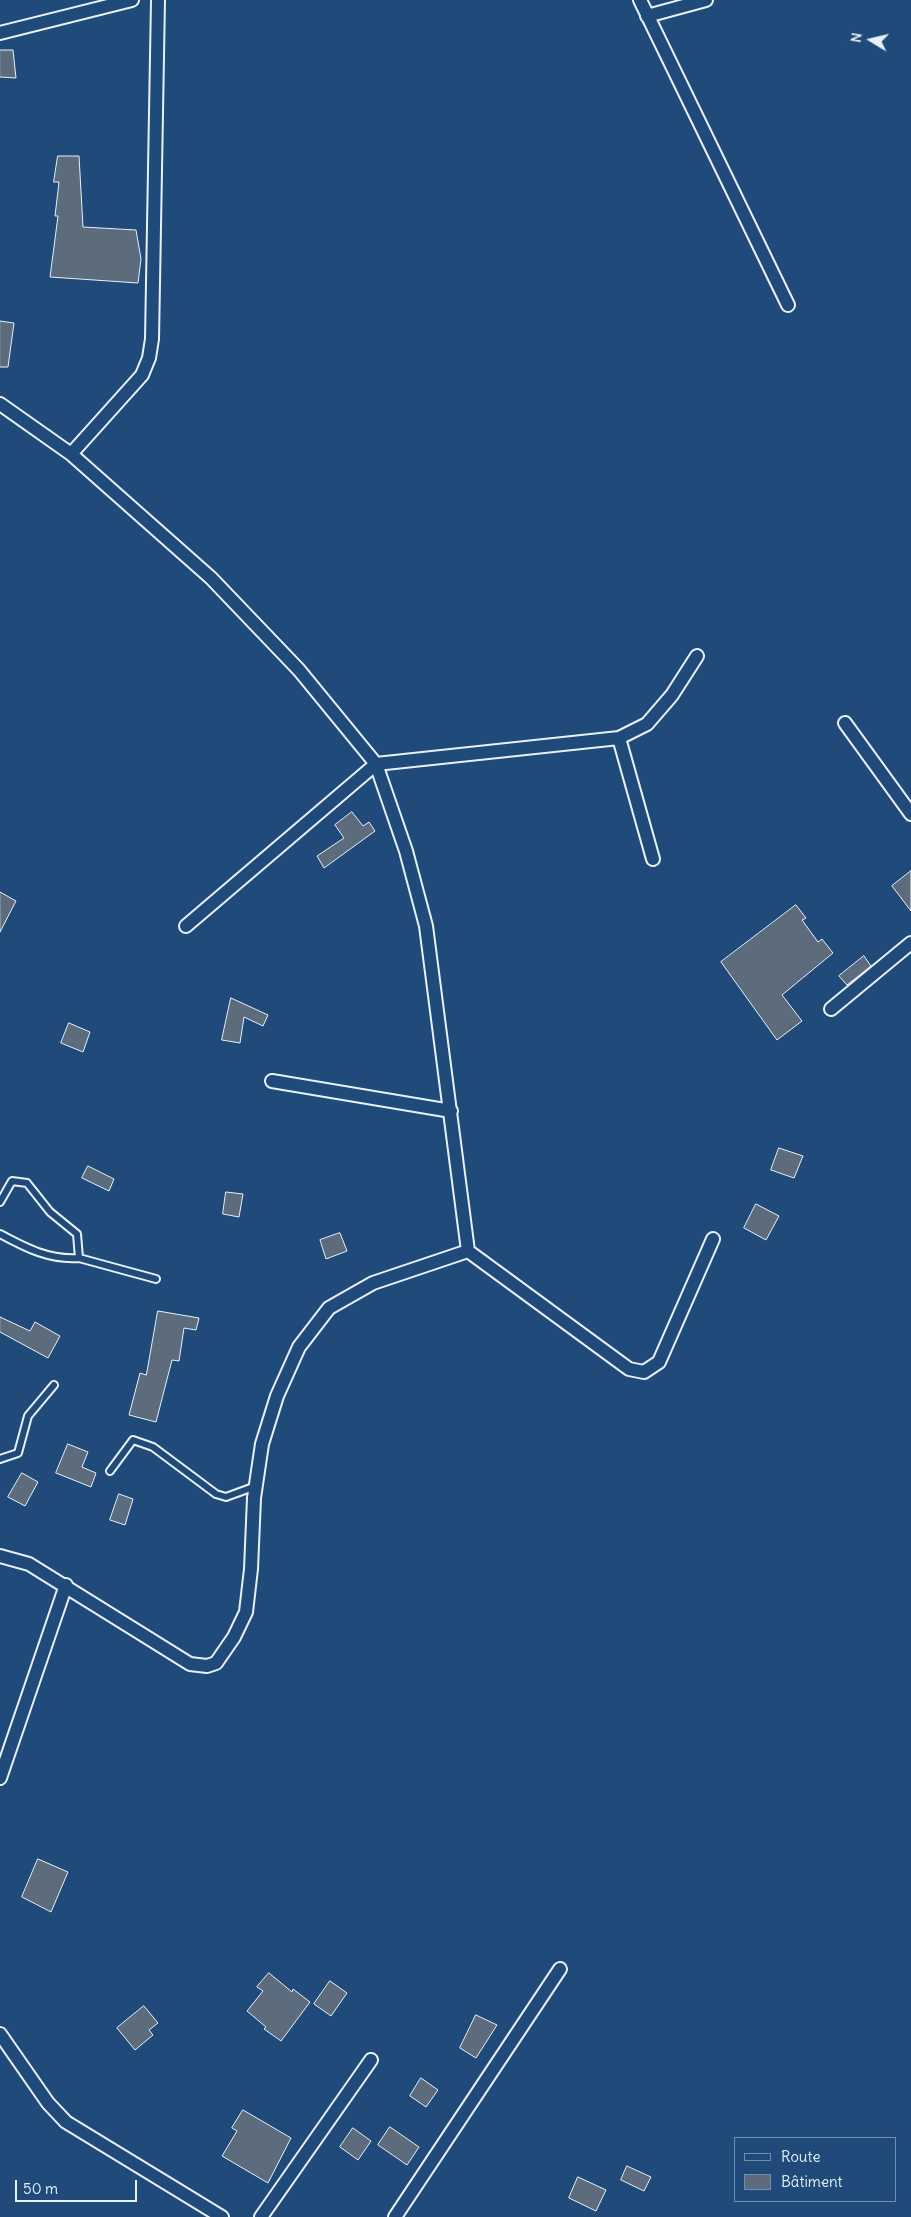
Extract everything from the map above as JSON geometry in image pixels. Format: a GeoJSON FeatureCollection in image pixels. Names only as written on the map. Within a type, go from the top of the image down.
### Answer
{"type":"FeatureCollection","features":[{"type":"Feature","properties":{"kind":"street"},"geometry":{"type":"LineString","coordinates":[[0,33],[132,0]]}},
{"type":"Feature","properties":{"kind":"street"},"geometry":{"type":"LineString","coordinates":[[71,454],[142,375],[149,358],[152,339],[158,0]]}},
{"type":"Feature","properties":{"kind":"street"},"geometry":{"type":"LineString","coordinates":[[640,0],[703,126],[788,305]]}},
{"type":"Feature","properties":{"kind":"street"},"geometry":{"type":"LineString","coordinates":[[647,16],[706,0]]}},
{"type":"Feature","properties":{"kind":"street"},"geometry":{"type":"LineString","coordinates":[[0,404],[71,454],[211,578],[299,670],[376,764],[406,851],[426,926],[468,1252],[629,1369],[644,1372],[659,1362],[713,1240]]}},
{"type":"Feature","properties":{"kind":"street"},"geometry":{"type":"LineString","coordinates":[[186,926],[376,764],[619,738],[647,724],[672,695],[697,656]]}},
{"type":"Feature","properties":{"kind":"street"},"geometry":{"type":"LineString","coordinates":[[844,723],[911,814]]}},
{"type":"Feature","properties":{"kind":"street"},"geometry":{"type":"LineString","coordinates":[[619,738],[653,860]]}},
{"type":"Feature","properties":{"kind":"street"},"geometry":{"type":"LineString","coordinates":[[831,1009],[911,943]]}},
{"type":"Feature","properties":{"kind":"street"},"geometry":{"type":"LineString","coordinates":[[272,1081],[451,1111]]}},
{"type":"Feature","properties":{"kind":"street"},"geometry":{"type":"LineString","coordinates":[[0,1556],[29,1564],[66,1585],[190,1664],[207,1666],[216,1663],[234,1637],[246,1612],[256,1486],[262,1444],[277,1396],[299,1347],[329,1308],[374,1283],[468,1252]]}},
{"type":"Feature","properties":{"kind":"street"},"geometry":{"type":"LineString","coordinates":[[0,1778],[66,1585]]}},
{"type":"Feature","properties":{"kind":"street"},"geometry":{"type":"LineString","coordinates":[[394,2217],[560,1969]]}},
{"type":"Feature","properties":{"kind":"street"},"geometry":{"type":"LineString","coordinates":[[0,2034],[31,2080],[66,2122],[222,2217]]}},
{"type":"Feature","properties":{"kind":"street"},"geometry":{"type":"LineString","coordinates":[[261,2217],[371,2060]]}},
{"type":"Feature","properties":{"kind":"lane"},"geometry":{"type":"LineString","coordinates":[[0,1202],[12,1181],[26,1183],[50,1212],[77,1234],[79,1258]]}},
{"type":"Feature","properties":{"kind":"lane"},"geometry":{"type":"LineString","coordinates":[[0,1234],[37,1253],[63,1259],[79,1258],[156,1279]]}},
{"type":"Feature","properties":{"kind":"lane"},"geometry":{"type":"LineString","coordinates":[[0,1459],[18,1452],[28,1416],[54,1385]]}},
{"type":"Feature","properties":{"kind":"lane"},"geometry":{"type":"LineString","coordinates":[[110,1471],[133,1440],[153,1447],[216,1494],[226,1497],[256,1486]]}},
{"type":"Feature","properties":{"kind":"building"},"geometry":{"type":"Polygon","coordinates":[[[0,50],[13,50],[16,78],[0,77],[0,50]]]}},
{"type":"Feature","properties":{"kind":"building"},"geometry":{"type":"Polygon","coordinates":[[[58,156],[79,156],[83,227],[136,230],[141,259],[138,283],[50,277],[58,216],[55,216],[59,182],[54,182],[58,156]]]}},
{"type":"Feature","properties":{"kind":"building"},"geometry":{"type":"Polygon","coordinates":[[[0,321],[14,323],[8,367],[0,367],[0,321]]]}},
{"type":"Feature","properties":{"kind":"building"},"geometry":{"type":"Polygon","coordinates":[[[352,812],[363,826],[369,822],[375,831],[324,868],[317,856],[344,838],[335,825],[352,812]]]}},
{"type":"Feature","properties":{"kind":"building"},"geometry":{"type":"Polygon","coordinates":[[[911,871],[911,911],[892,886],[911,871]]]}},
{"type":"Feature","properties":{"kind":"building"},"geometry":{"type":"Polygon","coordinates":[[[0,892],[16,901],[0,932],[0,892]]]}},
{"type":"Feature","properties":{"kind":"building"},"geometry":{"type":"Polygon","coordinates":[[[796,905],[806,918],[802,920],[818,942],[822,939],[833,953],[782,995],[802,1021],[777,1040],[721,962],[796,905]]]}},
{"type":"Feature","properties":{"kind":"building"},"geometry":{"type":"Polygon","coordinates":[[[864,956],[871,966],[847,985],[839,976],[864,956]]]}},
{"type":"Feature","properties":{"kind":"building"},"geometry":{"type":"Polygon","coordinates":[[[231,998],[268,1015],[263,1026],[244,1017],[240,1043],[222,1040],[231,998]]]}},
{"type":"Feature","properties":{"kind":"building"},"geometry":{"type":"Polygon","coordinates":[[[69,1023],[90,1032],[83,1052],[61,1043],[69,1023]]]}},
{"type":"Feature","properties":{"kind":"building"},"geometry":{"type":"Polygon","coordinates":[[[779,1148],[803,1156],[794,1178],[771,1170],[779,1148]]]}},
{"type":"Feature","properties":{"kind":"building"},"geometry":{"type":"Polygon","coordinates":[[[88,1166],[114,1179],[109,1191],[82,1178],[88,1166]]]}},
{"type":"Feature","properties":{"kind":"building"},"geometry":{"type":"Polygon","coordinates":[[[226,1192],[243,1194],[239,1217],[223,1214],[226,1192]]]}},
{"type":"Feature","properties":{"kind":"building"},"geometry":{"type":"Polygon","coordinates":[[[756,1204],[779,1216],[766,1240],[744,1228],[756,1204]]]}},
{"type":"Feature","properties":{"kind":"building"},"geometry":{"type":"Polygon","coordinates":[[[340,1233],[347,1251],[326,1259],[320,1240],[340,1233]]]}},
{"type":"Feature","properties":{"kind":"building"},"geometry":{"type":"Polygon","coordinates":[[[158,1311],[199,1318],[196,1330],[184,1328],[179,1361],[172,1360],[156,1422],[129,1415],[140,1373],[146,1375],[158,1311]]]}},
{"type":"Feature","properties":{"kind":"building"},"geometry":{"type":"Polygon","coordinates":[[[0,1317],[30,1331],[35,1322],[60,1336],[48,1358],[0,1332],[0,1317]]]}},
{"type":"Feature","properties":{"kind":"building"},"geometry":{"type":"Polygon","coordinates":[[[68,1444],[88,1452],[82,1467],[96,1473],[91,1487],[56,1473],[68,1444]]]}},
{"type":"Feature","properties":{"kind":"building"},"geometry":{"type":"Polygon","coordinates":[[[22,1473],[38,1482],[25,1506],[8,1497],[22,1473]]]}},
{"type":"Feature","properties":{"kind":"building"},"geometry":{"type":"Polygon","coordinates":[[[119,1494],[133,1499],[125,1525],[110,1520],[119,1494]]]}},
{"type":"Feature","properties":{"kind":"building"},"geometry":{"type":"Polygon","coordinates":[[[38,1859],[68,1872],[51,1912],[22,1897],[38,1859]]]}},
{"type":"Feature","properties":{"kind":"building"},"geometry":{"type":"Polygon","coordinates":[[[269,1973],[292,1992],[293,1989],[310,2002],[281,2041],[264,2029],[266,2027],[247,2011],[263,1991],[257,1987],[269,1973]]]}},
{"type":"Feature","properties":{"kind":"building"},"geometry":{"type":"Polygon","coordinates":[[[330,1981],[347,1993],[331,2016],[314,2004],[330,1981]]]}},
{"type":"Feature","properties":{"kind":"building"},"geometry":{"type":"Polygon","coordinates":[[[144,2006],[158,2023],[149,2030],[153,2035],[135,2050],[117,2028],[144,2006]]]}},
{"type":"Feature","properties":{"kind":"building"},"geometry":{"type":"Polygon","coordinates":[[[476,2015],[497,2025],[476,2058],[460,2048],[476,2015]]]}},
{"type":"Feature","properties":{"kind":"building"},"geometry":{"type":"Polygon","coordinates":[[[421,2078],[438,2090],[426,2107],[410,2096],[421,2078]]]}},
{"type":"Feature","properties":{"kind":"building"},"geometry":{"type":"Polygon","coordinates":[[[243,2110],[291,2138],[268,2183],[222,2156],[237,2131],[232,2128],[243,2110]]]}},
{"type":"Feature","properties":{"kind":"building"},"geometry":{"type":"Polygon","coordinates":[[[390,2127],[419,2147],[407,2165],[378,2145],[390,2127]]]}},
{"type":"Feature","properties":{"kind":"building"},"geometry":{"type":"Polygon","coordinates":[[[353,2128],[371,2141],[358,2160],[340,2147],[353,2128]]]}},
{"type":"Feature","properties":{"kind":"building"},"geometry":{"type":"Polygon","coordinates":[[[627,2166],[651,2177],[644,2191],[621,2180],[627,2166]]]}},
{"type":"Feature","properties":{"kind":"building"},"geometry":{"type":"Polygon","coordinates":[[[578,2177],[606,2190],[596,2211],[569,2198],[578,2177]]]}}]}
